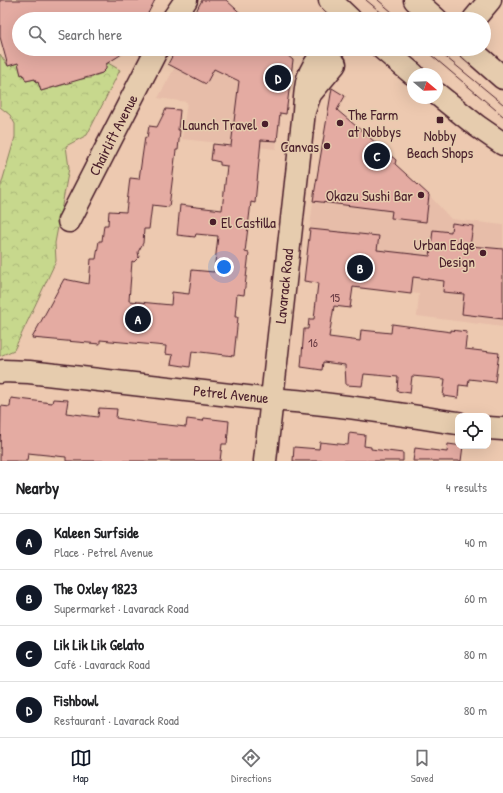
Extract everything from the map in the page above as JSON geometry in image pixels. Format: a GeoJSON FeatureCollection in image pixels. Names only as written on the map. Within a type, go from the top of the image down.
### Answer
{"type":"FeatureCollection","features":[{"type":"Feature","properties":{"kind":"main road"},"geometry":{"type":"LineString","coordinates":[[330,0],[343,12]]}},
{"type":"Feature","properties":{"kind":"main road"},"geometry":{"type":"LineString","coordinates":[[415,0],[428,12]]}},
{"type":"Feature","properties":{"kind":"main road"},"geometry":{"type":"LineString","coordinates":[[480,12],[490,0]]}},
{"type":"Feature","properties":{"kind":"main road","name":"Chairlift Avenue"},"geometry":{"type":"LineString","coordinates":[[68,220],[153,56]]}},
{"type":"Feature","properties":{"kind":"main road"},"geometry":{"type":"LineString","coordinates":[[391,56],[407,69]]}},
{"type":"Feature","properties":{"kind":"main road"},"geometry":{"type":"LineString","coordinates":[[478,56],[503,78]]}},
{"type":"Feature","properties":{"kind":"main road","name":"Lavarack Road"},"geometry":{"type":"LineString","coordinates":[[264,461],[304,111],[306,79],[311,70],[329,59]]}},
{"type":"Feature","properties":{"kind":"main road"},"geometry":{"type":"LineString","coordinates":[[443,99],[477,126],[503,144]]}},
{"type":"Feature","properties":{"kind":"main road","name":"Petrel Avenue"},"geometry":{"type":"LineString","coordinates":[[2,372],[272,398],[381,411],[455,423]]}},
{"type":"Feature","properties":{"kind":"main road"},"geometry":{"type":"LineString","coordinates":[[491,428],[503,429]]}},
{"type":"Feature","properties":{"kind":"shaded area"},"geometry":{"type":"Polygon","coordinates":[[[181,56],[229,56],[286,65],[276,149],[182,139],[187,102],[158,98],[181,56]]]}},
{"type":"Feature","properties":{"kind":"shaded area"},"geometry":{"type":"Polygon","coordinates":[[[338,111],[397,169],[400,169],[429,195],[451,219],[503,225],[503,327],[417,316],[419,294],[304,281],[313,201],[328,112],[338,111]]]}},
{"type":"Feature","properties":{"kind":"green space"},"geometry":{"type":"Polygon","coordinates":[[[0,54],[8,66],[18,63],[21,74],[23,74],[26,81],[35,79],[36,83],[38,82],[41,91],[66,84],[65,81],[90,78],[102,73],[108,63],[120,70],[87,135],[66,146],[69,168],[55,243],[56,261],[14,350],[0,356],[0,189],[15,137],[15,124],[10,115],[0,107],[0,54]]]}},
{"type":"Feature","properties":{"kind":"building"},"geometry":{"type":"Polygon","coordinates":[[[0,0],[155,0],[149,12],[12,12],[12,56],[119,56],[106,64],[106,69],[102,73],[41,91],[38,82],[36,83],[35,79],[26,81],[23,74],[21,75],[18,63],[8,66],[0,37],[0,0]]]}},
{"type":"Feature","properties":{"kind":"building"},"geometry":{"type":"Polygon","coordinates":[[[202,0],[226,0],[239,12],[196,12],[202,0]]]}},
{"type":"Feature","properties":{"kind":"building"},"geometry":{"type":"Polygon","coordinates":[[[172,56],[288,56],[293,60],[286,114],[280,113],[277,141],[261,140],[255,203],[251,202],[245,252],[249,253],[244,295],[237,294],[235,317],[238,317],[234,356],[192,351],[190,367],[171,364],[173,355],[165,354],[166,346],[100,340],[100,344],[32,338],[64,279],[89,284],[91,259],[96,259],[99,241],[102,241],[104,225],[108,225],[109,211],[126,212],[130,178],[139,179],[145,137],[147,138],[149,126],[157,127],[166,109],[180,110],[178,150],[176,150],[169,207],[152,205],[149,229],[144,229],[143,243],[138,252],[139,257],[134,262],[132,261],[129,301],[171,305],[172,292],[189,294],[192,270],[214,272],[218,236],[196,234],[195,237],[177,235],[180,205],[222,210],[227,166],[220,165],[220,162],[211,160],[213,144],[231,146],[239,81],[214,69],[206,84],[168,64],[172,56]]]}},
{"type":"Feature","properties":{"kind":"building"},"geometry":{"type":"Polygon","coordinates":[[[332,88],[345,96],[337,110],[396,160],[395,164],[429,195],[426,222],[391,218],[392,211],[313,201],[332,88]]]}},
{"type":"Feature","properties":{"kind":"building"},"geometry":{"type":"Polygon","coordinates":[[[452,223],[473,226],[470,246],[503,249],[503,319],[462,314],[464,294],[443,292],[444,281],[413,277],[411,294],[353,287],[350,308],[334,306],[329,337],[360,341],[361,330],[391,333],[392,324],[451,332],[451,330],[467,332],[465,349],[499,353],[495,382],[469,379],[468,386],[459,385],[458,398],[443,396],[445,379],[412,376],[410,393],[397,391],[398,377],[364,374],[362,386],[346,385],[345,365],[323,362],[322,370],[301,367],[304,329],[308,329],[309,319],[314,319],[318,283],[304,281],[310,229],[379,236],[377,250],[430,256],[433,230],[451,232],[452,223]]]}},
{"type":"Feature","properties":{"kind":"building"},"geometry":{"type":"Polygon","coordinates":[[[11,398],[52,403],[53,399],[68,400],[66,413],[98,417],[99,408],[117,409],[116,418],[186,427],[187,419],[203,421],[204,418],[229,421],[227,444],[222,444],[220,461],[66,461],[66,457],[28,453],[27,461],[0,461],[1,406],[10,407],[11,398]]]}},
{"type":"Feature","properties":{"kind":"building"},"geometry":{"type":"Polygon","coordinates":[[[349,433],[365,435],[364,446],[371,447],[371,449],[403,453],[403,461],[293,461],[294,447],[319,449],[320,442],[348,445],[349,433]]]}},
{"type":"Feature","properties":{"kind":"building"},"geometry":{"type":"Polygon","coordinates":[[[448,444],[455,445],[455,449],[463,449],[461,461],[413,461],[415,448],[447,452],[448,444]]]}},
{"type":"Feature","properties":{"kind":"tram line"},"geometry":{"type":"LineString","coordinates":[[366,0],[381,12]]}},
{"type":"Feature","properties":{"kind":"tram line"},"geometry":{"type":"LineString","coordinates":[[378,0],[392,12]]}},
{"type":"Feature","properties":{"kind":"tram line"},"geometry":{"type":"LineString","coordinates":[[432,56],[503,116]]}},
{"type":"Feature","properties":{"kind":"tram line"},"geometry":{"type":"LineString","coordinates":[[445,56],[503,104]]}},
{"type":"Feature","properties":{"kind":"place","name":"Fishbowl"},"geometry":{"type":"Point","coordinates":[278,78]}},
{"type":"Feature","properties":{"kind":"place","name":"Nobby Beach Shops"},"geometry":{"type":"Point","coordinates":[440,120]}},
{"type":"Feature","properties":{"kind":"place","name":"The Farm at Nobbys"},"geometry":{"type":"Point","coordinates":[340,123]}},
{"type":"Feature","properties":{"kind":"place","name":"Launch Travel"},"geometry":{"type":"Point","coordinates":[265,124]}},
{"type":"Feature","properties":{"kind":"place","name":"Canvas"},"geometry":{"type":"Point","coordinates":[327,146]}},
{"type":"Feature","properties":{"kind":"place","name":"Lik Lik Lik Gelato"},"geometry":{"type":"Point","coordinates":[377,156]}},
{"type":"Feature","properties":{"kind":"place","name":"Okazu Sushi Bar"},"geometry":{"type":"Point","coordinates":[421,195]}},
{"type":"Feature","properties":{"kind":"place","name":"El Castilla"},"geometry":{"type":"Point","coordinates":[213,222]}},
{"type":"Feature","properties":{"kind":"place","name":"Urban Edge Design"},"geometry":{"type":"Point","coordinates":[483,253]}},
{"type":"Feature","properties":{"kind":"place","name":"The Oxley 1823"},"geometry":{"type":"Point","coordinates":[360,268]}},
{"type":"Feature","properties":{"kind":"place","name":"Kaleen Surfside"},"geometry":{"type":"Point","coordinates":[138,319]}}]}
